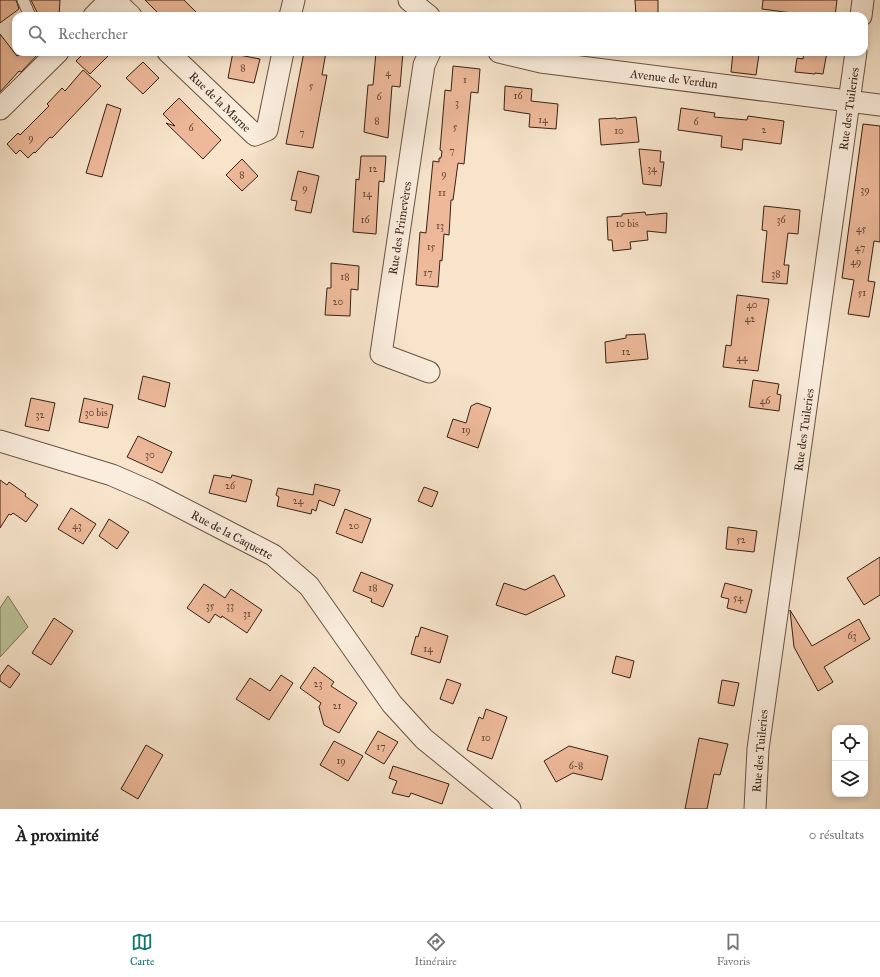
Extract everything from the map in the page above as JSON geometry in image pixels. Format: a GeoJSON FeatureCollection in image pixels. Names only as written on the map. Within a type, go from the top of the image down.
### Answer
{"type":"FeatureCollection","features":[{"type":"Feature","properties":{"kind":"street"},"geometry":{"type":"LineString","coordinates":[[98,12],[110,0]]}},
{"type":"Feature","properties":{"kind":"street"},"geometry":{"type":"LineString","coordinates":[[114,0],[127,12]]}},
{"type":"Feature","properties":{"kind":"street"},"geometry":{"type":"LineString","coordinates":[[291,12],[294,0]]}},
{"type":"Feature","properties":{"kind":"street"},"geometry":{"type":"LineString","coordinates":[[409,0],[424,12]]}},
{"type":"Feature","properties":{"kind":"street"},"geometry":{"type":"LineString","coordinates":[[862,12],[863,0]]}},
{"type":"Feature","properties":{"kind":"street"},"geometry":{"type":"LineString","coordinates":[[0,109],[50,56]]}},
{"type":"Feature","properties":{"kind":"street","name":"Rue de la Marne"},"geometry":{"type":"LineString","coordinates":[[172,56],[255,135],[267,130],[282,56]]}},
{"type":"Feature","properties":{"kind":"street","name":"Rue des Primevères"},"geometry":{"type":"LineString","coordinates":[[428,56],[424,64],[381,354],[429,372]]}},
{"type":"Feature","properties":{"kind":"street","name":"Avenue de Verdun"},"geometry":{"type":"LineString","coordinates":[[516,56],[541,62],[880,105]]}},
{"type":"Feature","properties":{"kind":"street","name":"Rue des Tuileries"},"geometry":{"type":"LineString","coordinates":[[755,809],[758,749],[856,56]]}},
{"type":"Feature","properties":{"kind":"street","name":"Rue de la Caquette"},"geometry":{"type":"LineString","coordinates":[[0,441],[112,475],[151,492],[273,555],[309,586],[392,704],[424,739],[510,809]]}},
{"type":"Feature","properties":{"kind":"lane"},"geometry":{"type":"LineString","coordinates":[[23,0],[28,12]]}},
{"type":"Feature","properties":{"kind":"green space"},"geometry":{"type":"Polygon","coordinates":[[[8,596],[28,627],[0,657],[0,608],[8,596]]]}},
{"type":"Feature","properties":{"kind":"building"},"geometry":{"type":"Polygon","coordinates":[[[0,0],[16,0],[19,9],[12,12],[12,14],[0,23],[0,0]]]}},
{"type":"Feature","properties":{"kind":"building"},"geometry":{"type":"Polygon","coordinates":[[[31,0],[60,0],[59,12],[37,12],[31,0]]]}},
{"type":"Feature","properties":{"kind":"building"},"geometry":{"type":"Polygon","coordinates":[[[145,0],[184,0],[196,12],[157,12],[145,0]]]}},
{"type":"Feature","properties":{"kind":"building"},"geometry":{"type":"Polygon","coordinates":[[[635,0],[658,0],[658,12],[636,12],[635,0]]]}},
{"type":"Feature","properties":{"kind":"building"},"geometry":{"type":"Polygon","coordinates":[[[763,0],[837,0],[836,12],[784,12],[762,9],[763,0]]]}},
{"type":"Feature","properties":{"kind":"building"},"geometry":{"type":"Polygon","coordinates":[[[0,34],[12,50],[12,56],[36,56],[21,72],[19,71],[0,92],[0,34]]]}},
{"type":"Feature","properties":{"kind":"building"},"geometry":{"type":"Polygon","coordinates":[[[81,56],[108,56],[90,74],[76,61],[81,56]]]}},
{"type":"Feature","properties":{"kind":"building"},"geometry":{"type":"Polygon","coordinates":[[[232,56],[244,56],[260,59],[254,83],[228,78],[232,56]]]}},
{"type":"Feature","properties":{"kind":"building"},"geometry":{"type":"Polygon","coordinates":[[[303,56],[325,56],[322,75],[327,75],[313,148],[286,144],[303,56]]]}},
{"type":"Feature","properties":{"kind":"building"},"geometry":{"type":"Polygon","coordinates":[[[376,56],[403,56],[400,87],[392,86],[388,138],[364,132],[368,85],[373,85],[376,56]]]}},
{"type":"Feature","properties":{"kind":"building"},"geometry":{"type":"Polygon","coordinates":[[[733,56],[759,56],[756,75],[731,72],[733,56]]]}},
{"type":"Feature","properties":{"kind":"building"},"geometry":{"type":"Polygon","coordinates":[[[803,56],[826,56],[823,74],[795,72],[797,58],[803,59],[803,56]]]}},
{"type":"Feature","properties":{"kind":"building"},"geometry":{"type":"Polygon","coordinates":[[[143,62],[159,78],[143,94],[126,78],[143,62]]]}},
{"type":"Feature","properties":{"kind":"building"},"geometry":{"type":"Polygon","coordinates":[[[453,66],[480,69],[478,93],[471,92],[464,164],[458,163],[453,200],[451,200],[449,235],[444,234],[438,287],[416,285],[420,232],[426,233],[433,161],[439,162],[439,158],[441,158],[442,151],[440,150],[445,90],[451,91],[453,66]]]}},
{"type":"Feature","properties":{"kind":"building"},"geometry":{"type":"Polygon","coordinates":[[[83,70],[101,86],[52,138],[50,137],[35,153],[34,152],[28,158],[20,150],[16,154],[7,144],[18,133],[20,135],[49,106],[47,104],[62,88],[65,91],[83,70]]]}},
{"type":"Feature","properties":{"kind":"building"},"geometry":{"type":"Polygon","coordinates":[[[505,86],[532,89],[531,101],[558,104],[556,129],[529,127],[530,114],[504,110],[505,86]]]}},
{"type":"Feature","properties":{"kind":"building"},"geometry":{"type":"Polygon","coordinates":[[[179,98],[221,140],[203,159],[166,123],[175,126],[163,114],[179,98]]]}},
{"type":"Feature","properties":{"kind":"building"},"geometry":{"type":"Polygon","coordinates":[[[107,104],[121,109],[102,177],[86,173],[107,104]]]}},
{"type":"Feature","properties":{"kind":"building"},"geometry":{"type":"Polygon","coordinates":[[[681,108],[715,113],[714,117],[747,120],[748,116],[784,121],[781,144],[743,139],[742,150],[721,147],[722,136],[678,130],[681,108]]]}},
{"type":"Feature","properties":{"kind":"building"},"geometry":{"type":"Polygon","coordinates":[[[636,117],[639,142],[601,145],[599,119],[636,117]]]}},
{"type":"Feature","properties":{"kind":"building"},"geometry":{"type":"Polygon","coordinates":[[[863,124],[880,126],[880,242],[874,241],[868,281],[875,282],[869,317],[848,314],[854,280],[842,278],[863,124]]]}},
{"type":"Feature","properties":{"kind":"building"},"geometry":{"type":"Polygon","coordinates":[[[639,149],[661,151],[660,162],[664,162],[661,186],[643,184],[639,149]]]}},
{"type":"Feature","properties":{"kind":"building"},"geometry":{"type":"Polygon","coordinates":[[[361,156],[386,156],[384,182],[379,181],[376,234],[353,232],[356,179],[359,180],[361,156]]]}},
{"type":"Feature","properties":{"kind":"building"},"geometry":{"type":"Polygon","coordinates":[[[242,159],[258,176],[242,191],[226,175],[242,159]]]}},
{"type":"Feature","properties":{"kind":"building"},"geometry":{"type":"Polygon","coordinates":[[[298,171],[319,176],[311,213],[295,210],[297,201],[291,200],[298,171]]]}},
{"type":"Feature","properties":{"kind":"building"},"geometry":{"type":"Polygon","coordinates":[[[764,206],[800,210],[798,234],[788,233],[784,265],[789,265],[787,284],[762,282],[767,231],[762,230],[764,206]]]}},
{"type":"Feature","properties":{"kind":"building"},"geometry":{"type":"Polygon","coordinates":[[[645,212],[646,215],[667,213],[666,233],[647,231],[648,240],[630,242],[631,249],[613,251],[612,240],[608,240],[607,217],[645,212]]]}},
{"type":"Feature","properties":{"kind":"building"},"geometry":{"type":"Polygon","coordinates":[[[331,263],[359,266],[358,290],[351,289],[350,316],[325,315],[327,288],[331,288],[331,263]]]}},
{"type":"Feature","properties":{"kind":"building"},"geometry":{"type":"Polygon","coordinates":[[[737,295],[769,299],[758,371],[723,367],[726,345],[731,346],[737,295]]]}},
{"type":"Feature","properties":{"kind":"building"},"geometry":{"type":"Polygon","coordinates":[[[645,334],[648,359],[606,363],[605,342],[626,338],[626,335],[645,334]]]}},
{"type":"Feature","properties":{"kind":"building"},"geometry":{"type":"Polygon","coordinates":[[[143,376],[170,383],[165,407],[138,399],[143,376]]]}},
{"type":"Feature","properties":{"kind":"building"},"geometry":{"type":"Polygon","coordinates":[[[753,380],[779,384],[777,394],[781,395],[779,411],[749,407],[753,380]]]}},
{"type":"Feature","properties":{"kind":"building"},"geometry":{"type":"Polygon","coordinates":[[[31,398],[55,403],[49,431],[25,426],[31,398]]]}},
{"type":"Feature","properties":{"kind":"building"},"geometry":{"type":"Polygon","coordinates":[[[84,398],[113,405],[108,428],[79,422],[84,398]]]}},
{"type":"Feature","properties":{"kind":"building"},"geometry":{"type":"Polygon","coordinates":[[[477,403],[491,408],[478,448],[447,437],[453,419],[466,423],[471,406],[477,403]]]}},
{"type":"Feature","properties":{"kind":"building"},"geometry":{"type":"Polygon","coordinates":[[[138,436],[172,452],[162,473],[127,457],[138,436]]]}},
{"type":"Feature","properties":{"kind":"building"},"geometry":{"type":"Polygon","coordinates":[[[214,475],[231,478],[232,475],[252,480],[246,502],[209,493],[214,475]]]}},
{"type":"Feature","properties":{"kind":"building"},"geometry":{"type":"Polygon","coordinates":[[[0,480],[7,485],[9,482],[38,505],[26,522],[13,513],[11,515],[9,514],[0,528],[0,480]]]}},
{"type":"Feature","properties":{"kind":"building"},"geometry":{"type":"Polygon","coordinates":[[[315,484],[340,490],[334,506],[319,500],[316,511],[312,509],[311,514],[277,506],[279,497],[276,495],[278,488],[313,495],[315,484]]]}},
{"type":"Feature","properties":{"kind":"building"},"geometry":{"type":"Polygon","coordinates":[[[424,487],[438,492],[432,507],[418,501],[424,487]]]}},
{"type":"Feature","properties":{"kind":"building"},"geometry":{"type":"Polygon","coordinates":[[[71,508],[96,524],[83,544],[58,529],[71,508]]]}},
{"type":"Feature","properties":{"kind":"building"},"geometry":{"type":"Polygon","coordinates":[[[345,509],[371,519],[362,543],[336,533],[345,509]]]}},
{"type":"Feature","properties":{"kind":"building"},"geometry":{"type":"Polygon","coordinates":[[[109,519],[129,532],[117,549],[99,536],[109,519]]]}},
{"type":"Feature","properties":{"kind":"building"},"geometry":{"type":"Polygon","coordinates":[[[728,527],[757,531],[754,552],[726,549],[728,527]]]}},
{"type":"Feature","properties":{"kind":"building"},"geometry":{"type":"Polygon","coordinates":[[[880,557],[880,595],[864,605],[847,578],[880,557]]]}},
{"type":"Feature","properties":{"kind":"building"},"geometry":{"type":"Polygon","coordinates":[[[361,572],[393,585],[383,607],[371,602],[372,599],[353,591],[361,572]]]}},
{"type":"Feature","properties":{"kind":"building"},"geometry":{"type":"Polygon","coordinates":[[[554,575],[565,596],[526,615],[496,605],[504,583],[525,590],[554,575]]]}},
{"type":"Feature","properties":{"kind":"building"},"geometry":{"type":"Polygon","coordinates":[[[725,583],[752,590],[746,613],[727,608],[729,599],[721,597],[725,583]]]}},
{"type":"Feature","properties":{"kind":"building"},"geometry":{"type":"Polygon","coordinates":[[[204,584],[225,598],[231,589],[262,610],[247,633],[222,616],[221,618],[215,614],[209,623],[187,608],[204,584]]]}},
{"type":"Feature","properties":{"kind":"building"},"geometry":{"type":"Polygon","coordinates":[[[790,610],[812,646],[859,619],[870,639],[824,667],[833,682],[818,691],[794,647],[790,610]]]}},
{"type":"Feature","properties":{"kind":"building"},"geometry":{"type":"Polygon","coordinates":[[[54,618],[73,631],[51,665],[32,653],[54,618]]]}},
{"type":"Feature","properties":{"kind":"building"},"geometry":{"type":"Polygon","coordinates":[[[421,627],[448,636],[440,663],[411,654],[416,636],[418,637],[421,627]]]}},
{"type":"Feature","properties":{"kind":"building"},"geometry":{"type":"Polygon","coordinates":[[[616,656],[634,661],[630,678],[612,673],[616,656]]]}},
{"type":"Feature","properties":{"kind":"building"},"geometry":{"type":"Polygon","coordinates":[[[8,665],[20,674],[10,688],[0,681],[0,676],[8,665]]]}},
{"type":"Feature","properties":{"kind":"building"},"geometry":{"type":"Polygon","coordinates":[[[314,667],[334,682],[331,686],[357,703],[339,733],[324,725],[319,707],[321,703],[300,688],[314,667]]]}},
{"type":"Feature","properties":{"kind":"building"},"geometry":{"type":"Polygon","coordinates":[[[281,675],[293,683],[269,720],[236,699],[250,678],[270,691],[281,675]]]}},
{"type":"Feature","properties":{"kind":"building"},"geometry":{"type":"Polygon","coordinates":[[[447,679],[461,684],[453,704],[440,699],[447,679]]]}},
{"type":"Feature","properties":{"kind":"building"},"geometry":{"type":"Polygon","coordinates":[[[722,680],[739,683],[734,706],[718,703],[722,680]]]}},
{"type":"Feature","properties":{"kind":"building"},"geometry":{"type":"Polygon","coordinates":[[[486,709],[507,717],[492,759],[467,750],[479,717],[483,719],[486,709]]]}},
{"type":"Feature","properties":{"kind":"building"},"geometry":{"type":"Polygon","coordinates":[[[378,731],[398,742],[384,764],[365,753],[378,731]]]}},
{"type":"Feature","properties":{"kind":"building"},"geometry":{"type":"Polygon","coordinates":[[[699,738],[728,744],[720,775],[714,774],[707,809],[685,809],[699,738]]]}},
{"type":"Feature","properties":{"kind":"building"},"geometry":{"type":"Polygon","coordinates":[[[334,741],[363,756],[348,781],[320,765],[334,741]]]}},
{"type":"Feature","properties":{"kind":"building"},"geometry":{"type":"Polygon","coordinates":[[[146,745],[163,755],[138,799],[121,789],[146,745]]]}},
{"type":"Feature","properties":{"kind":"building"},"geometry":{"type":"Polygon","coordinates":[[[569,746],[608,756],[602,780],[573,773],[556,782],[544,761],[569,746]]]}},
{"type":"Feature","properties":{"kind":"building"},"geometry":{"type":"Polygon","coordinates":[[[393,766],[449,784],[442,804],[411,793],[409,797],[392,793],[397,781],[389,778],[393,766]]]}}]}
